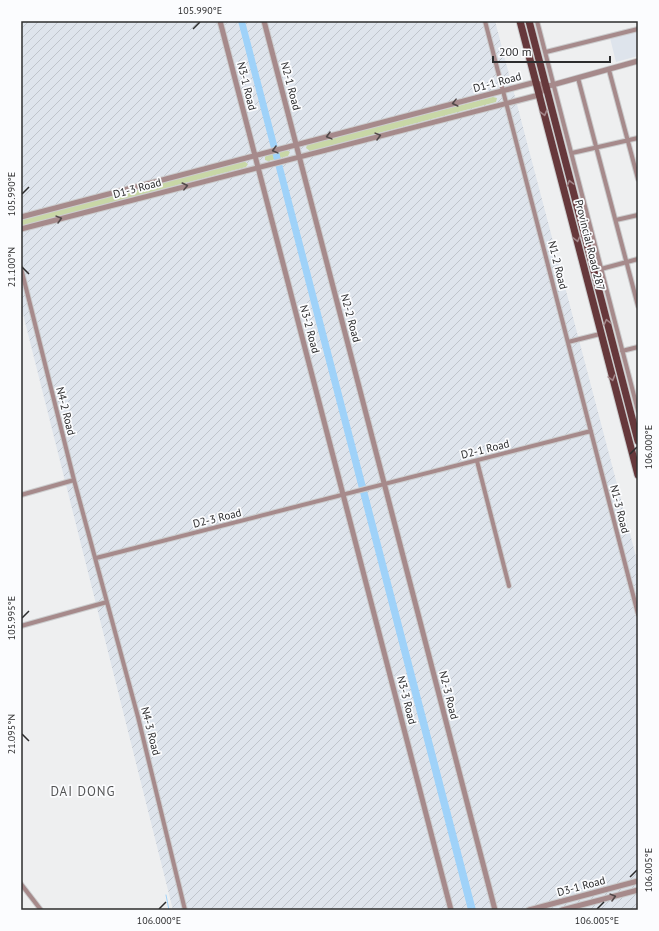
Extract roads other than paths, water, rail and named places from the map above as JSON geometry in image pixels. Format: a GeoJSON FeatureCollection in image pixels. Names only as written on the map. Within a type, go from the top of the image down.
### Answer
{"type":"FeatureCollection","features":[{"type":"Feature","properties":{"kind":"main road","name":"Provincial Road 287"},"geometry":{"type":"LineString","coordinates":[[520,21],[600,334],[638,475]]}},
{"type":"Feature","properties":{"kind":"main road","name":"Provincial Road 287"},"geometry":{"type":"LineString","coordinates":[[528,21],[614,352],[635,418],[638,441]]}},
{"type":"Feature","properties":{"kind":"main road"},"geometry":{"type":"LineString","coordinates":[[606,354],[614,352]]}},
{"type":"Feature","properties":{"kind":"street","name":"N3-1 Road"},"geometry":{"type":"LineString","coordinates":[[220,21],[257,168]]}},
{"type":"Feature","properties":{"kind":"street","name":"N2-1 Road"},"geometry":{"type":"LineString","coordinates":[[264,21],[300,157]]}},
{"type":"Feature","properties":{"kind":"street","name":"N1-2 Road"},"geometry":{"type":"LineString","coordinates":[[485,21],[591,431]]}},
{"type":"Feature","properties":{"kind":"street"},"geometry":{"type":"LineString","coordinates":[[537,21],[638,411]]}},
{"type":"Feature","properties":{"kind":"street"},"geometry":{"type":"LineString","coordinates":[[546,52],[638,29]]}},
{"type":"Feature","properties":{"kind":"street"},"geometry":{"type":"LineString","coordinates":[[539,95],[546,87],[638,61]]}},
{"type":"Feature","properties":{"kind":"street"},"geometry":{"type":"LineString","coordinates":[[609,70],[638,179]]}},
{"type":"Feature","properties":{"kind":"street"},"geometry":{"type":"LineString","coordinates":[[578,78],[638,306]]}},
{"type":"Feature","properties":{"kind":"street","name":"D1-1 Road"},"geometry":{"type":"LineString","coordinates":[[254,155],[536,82],[546,87]]}},
{"type":"Feature","properties":{"kind":"street","name":"D1-1 Road"},"geometry":{"type":"LineString","coordinates":[[257,168],[539,95]]}},
{"type":"Feature","properties":{"kind":"street"},"geometry":{"type":"LineString","coordinates":[[572,153],[638,138]]}},
{"type":"Feature","properties":{"kind":"street","name":"D1-3 Road"},"geometry":{"type":"LineString","coordinates":[[21,217],[254,155]]}},
{"type":"Feature","properties":{"kind":"street","name":"N2-2 Road"},"geometry":{"type":"LineString","coordinates":[[300,157],[384,485]]}},
{"type":"Feature","properties":{"kind":"street","name":"D1-3 Road"},"geometry":{"type":"LineString","coordinates":[[21,229],[257,168]]}},
{"type":"Feature","properties":{"kind":"street","name":"N3-2 Road"},"geometry":{"type":"LineString","coordinates":[[257,168],[343,495]]}},
{"type":"Feature","properties":{"kind":"street"},"geometry":{"type":"LineString","coordinates":[[616,220],[638,214]]}},
{"type":"Feature","properties":{"kind":"street"},"geometry":{"type":"LineString","coordinates":[[601,269],[638,259]]}},
{"type":"Feature","properties":{"kind":"street","name":"N4-2 Road"},"geometry":{"type":"LineString","coordinates":[[21,268],[23,283],[74,480],[96,558]]}},
{"type":"Feature","properties":{"kind":"street"},"geometry":{"type":"LineString","coordinates":[[568,342],[600,334]]}},
{"type":"Feature","properties":{"kind":"street"},"geometry":{"type":"LineString","coordinates":[[622,351],[638,347]]}},
{"type":"Feature","properties":{"kind":"street","name":"D2-1 Road"},"geometry":{"type":"LineString","coordinates":[[343,495],[591,431]]}},
{"type":"Feature","properties":{"kind":"street","name":"N1-3 Road"},"geometry":{"type":"LineString","coordinates":[[591,431],[638,614]]}},
{"type":"Feature","properties":{"kind":"street"},"geometry":{"type":"LineString","coordinates":[[477,461],[509,586]]}},
{"type":"Feature","properties":{"kind":"street"},"geometry":{"type":"LineString","coordinates":[[21,495],[74,480]]}},
{"type":"Feature","properties":{"kind":"street","name":"N2-3 Road"},"geometry":{"type":"LineString","coordinates":[[384,485],[495,910]]}},
{"type":"Feature","properties":{"kind":"street","name":"D2-3 Road"},"geometry":{"type":"LineString","coordinates":[[96,558],[343,495]]}},
{"type":"Feature","properties":{"kind":"street","name":"N3-3 Road"},"geometry":{"type":"LineString","coordinates":[[343,495],[451,910]]}},
{"type":"Feature","properties":{"kind":"street","name":"N4-3 Road"},"geometry":{"type":"LineString","coordinates":[[96,558],[138,717],[185,910]]}},
{"type":"Feature","properties":{"kind":"street"},"geometry":{"type":"LineString","coordinates":[[21,626],[107,602]]}},
{"type":"Feature","properties":{"kind":"street","name":"D3-1 Road"},"geometry":{"type":"LineString","coordinates":[[529,910],[638,881]]}},
{"type":"Feature","properties":{"kind":"street"},"geometry":{"type":"LineString","coordinates":[[21,884],[42,910]]}},
{"type":"Feature","properties":{"kind":"street","name":"D3-1 Road"},"geometry":{"type":"LineString","coordinates":[[562,910],[638,890]]}},
{"type":"Feature","properties":{"kind":"water"},"geometry":{"type":"Polygon","coordinates":[[[238,21],[245,21],[476,910],[468,910],[238,21]]]}},
{"type":"Feature","properties":{"kind":"waterway"},"geometry":{"type":"LineString","coordinates":[[166,895],[169,910]]}},
{"type":"Feature","properties":{"kind":"district","name":"DAI DONG"},"geometry":{"type":"Point","coordinates":[83,791]}}]}
